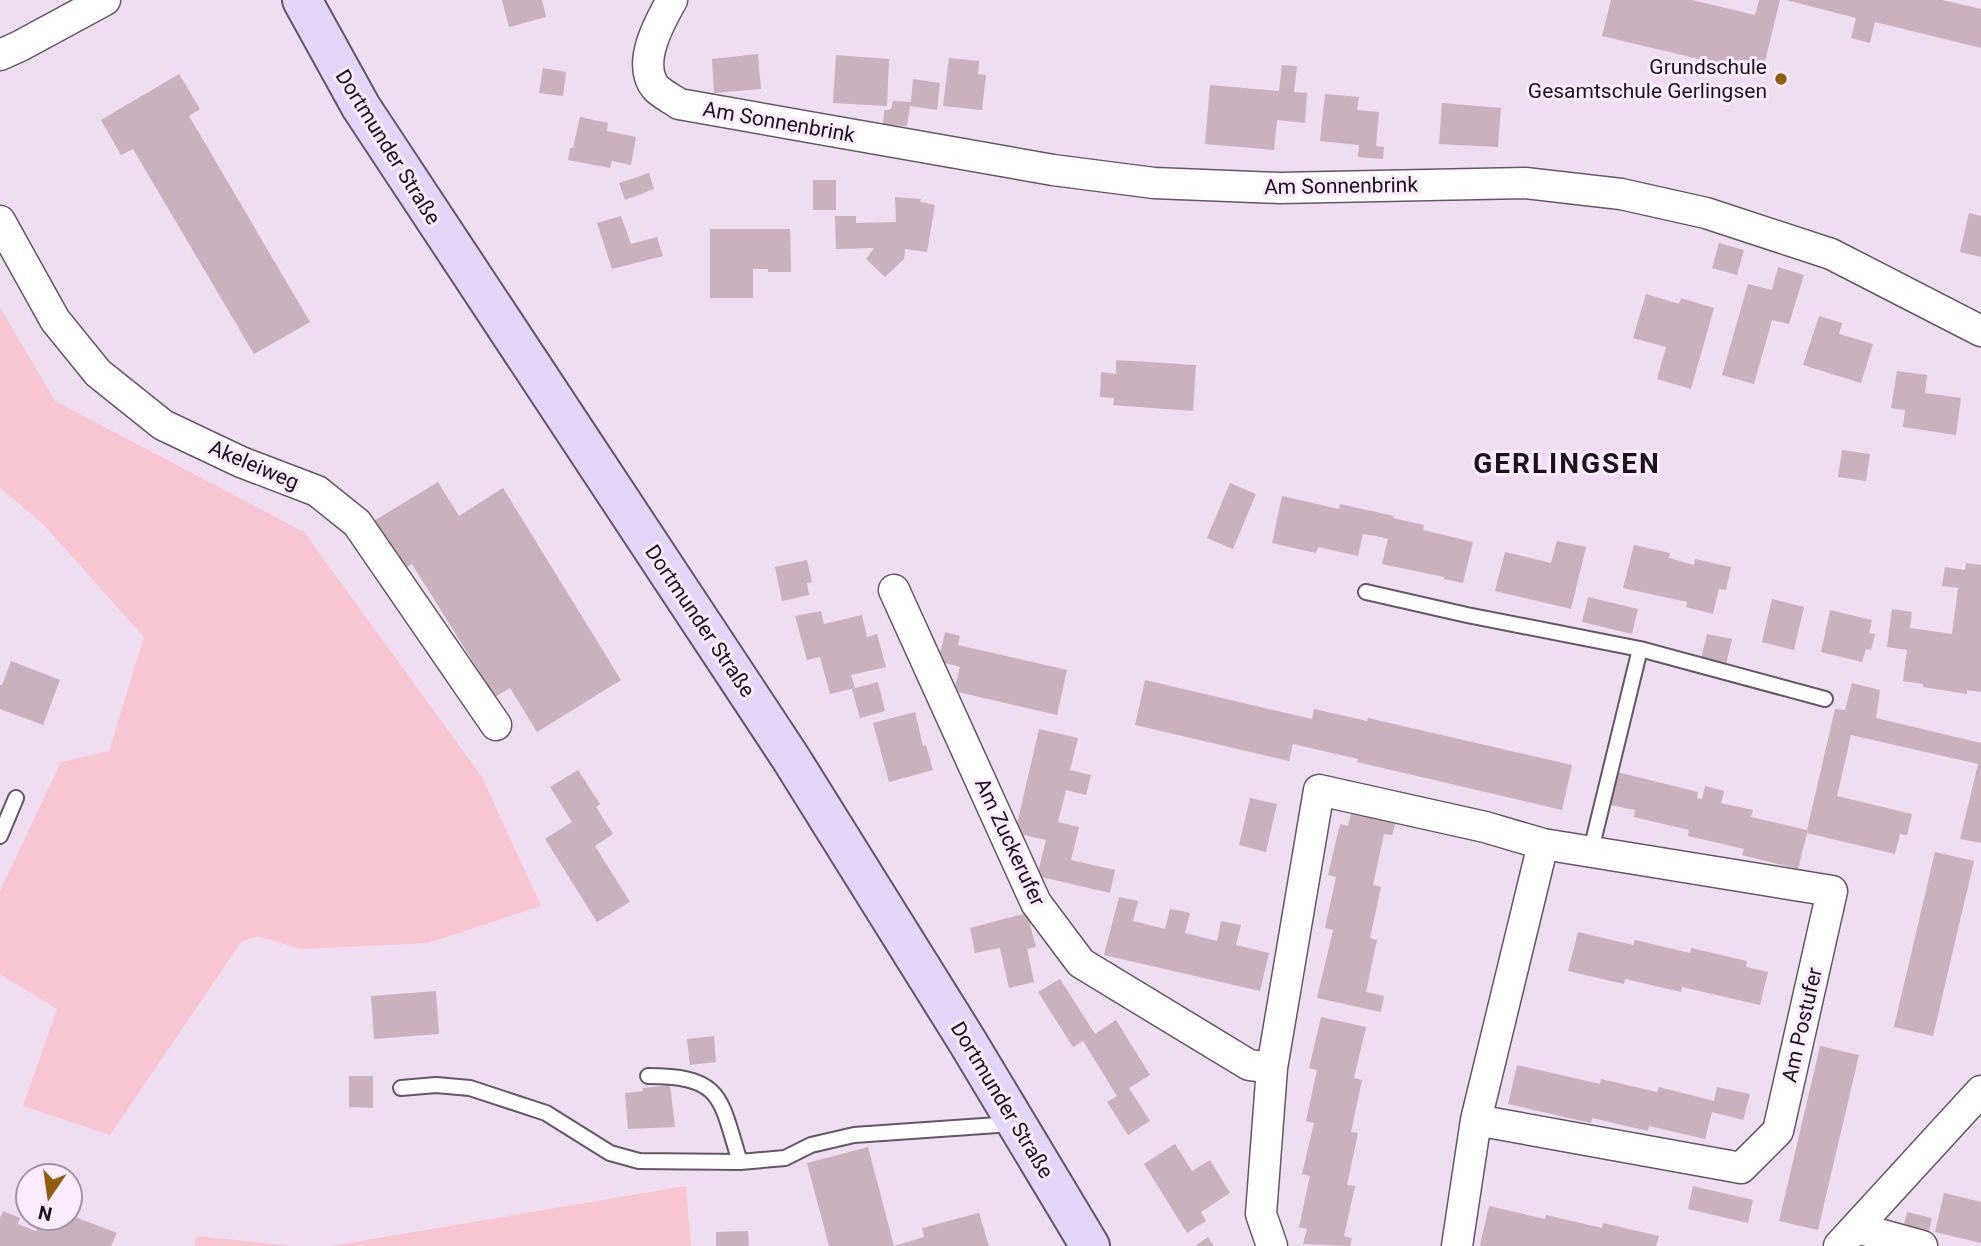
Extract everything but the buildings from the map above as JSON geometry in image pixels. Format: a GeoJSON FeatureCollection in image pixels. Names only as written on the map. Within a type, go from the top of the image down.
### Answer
{"type":"FeatureCollection","features":[{"type":"Feature","properties":{"kind":"main road","name":"Dortmunder Straße"},"geometry":{"type":"LineString","coordinates":[[302,0],[361,107],[790,757],[1090,1246]]}},
{"type":"Feature","properties":{"kind":"street"},"geometry":{"type":"LineString","coordinates":[[0,54],[105,0]]}},
{"type":"Feature","properties":{"kind":"street","name":"Am Sonnenbrink"},"geometry":{"type":"LineString","coordinates":[[672,0],[662,18],[647,64],[655,87],[679,104],[1053,170],[1154,183],[1280,188],[1525,183],[1621,194],[1706,213],[1831,254],[1981,331]]}},
{"type":"Feature","properties":{"kind":"street","name":"Akeleiweg"},"geometry":{"type":"LineString","coordinates":[[0,221],[55,320],[98,373],[163,425],[241,462],[317,491],[357,523],[496,725]]}},
{"type":"Feature","properties":{"kind":"street","name":"Am Zuckerufer"},"geometry":{"type":"LineString","coordinates":[[894,590],[1036,903],[1081,963],[1249,1065],[1272,1069]]}},
{"type":"Feature","properties":{"kind":"street","name":"Am Postufer"},"geometry":{"type":"LineString","coordinates":[[1272,1069],[1319,790],[1485,827],[1543,844],[1832,891],[1778,1131],[1741,1168],[1476,1120]]}},
{"type":"Feature","properties":{"kind":"street"},"geometry":{"type":"LineString","coordinates":[[1457,1246],[1476,1120],[1543,844]]}},
{"type":"Feature","properties":{"kind":"street"},"geometry":{"type":"LineString","coordinates":[[1272,1069],[1261,1214],[1272,1246]]}},
{"type":"Feature","properties":{"kind":"street"},"geometry":{"type":"LineString","coordinates":[[1848,1237],[1978,1101]]}},
{"type":"Feature","properties":{"kind":"street"},"geometry":{"type":"LineString","coordinates":[[1848,1237],[1923,1246]]}},
{"type":"Feature","properties":{"kind":"lane"},"geometry":{"type":"LineString","coordinates":[[1366,592],[1640,649],[1825,699]]}},
{"type":"Feature","properties":{"kind":"lane"},"geometry":{"type":"LineString","coordinates":[[1591,850],[1640,649]]}},
{"type":"Feature","properties":{"kind":"lane"},"geometry":{"type":"LineString","coordinates":[[0,836],[16,798]]}},
{"type":"Feature","properties":{"kind":"lane"},"geometry":{"type":"LineString","coordinates":[[648,1076],[673,1076],[704,1084],[720,1101],[740,1162]]}},
{"type":"Feature","properties":{"kind":"lane"},"geometry":{"type":"LineString","coordinates":[[401,1088],[436,1085],[470,1088],[546,1114],[610,1153],[639,1161],[740,1162],[785,1158],[811,1144],[854,1135],[1017,1124]]}},
{"type":"Feature","properties":{"kind":"shaded area"},"geometry":{"type":"Polygon","coordinates":[[[0,307],[55,401],[304,532],[482,777],[541,906],[428,943],[300,949],[258,936],[241,942],[110,1135],[23,1106],[57,1009],[0,974],[0,891],[61,762],[109,751],[144,637],[43,524],[0,488],[0,307]]]}},
{"type":"Feature","properties":{"kind":"shaded area"},"geometry":{"type":"Polygon","coordinates":[[[686,1186],[691,1246],[331,1246],[686,1186]]]}},
{"type":"Feature","properties":{"kind":"shaded area"},"geometry":{"type":"Polygon","coordinates":[[[197,1236],[294,1246],[194,1246],[197,1236]]]}},
{"type":"Feature","properties":{"kind":"place","name":"Grundschule Gesamtschule Gerlingsen"},"geometry":{"type":"Point","coordinates":[1781,79]}},
{"type":"Feature","properties":{"kind":"district","name":"GERLINGSEN"},"geometry":{"type":"Point","coordinates":[1567,463]}}]}
